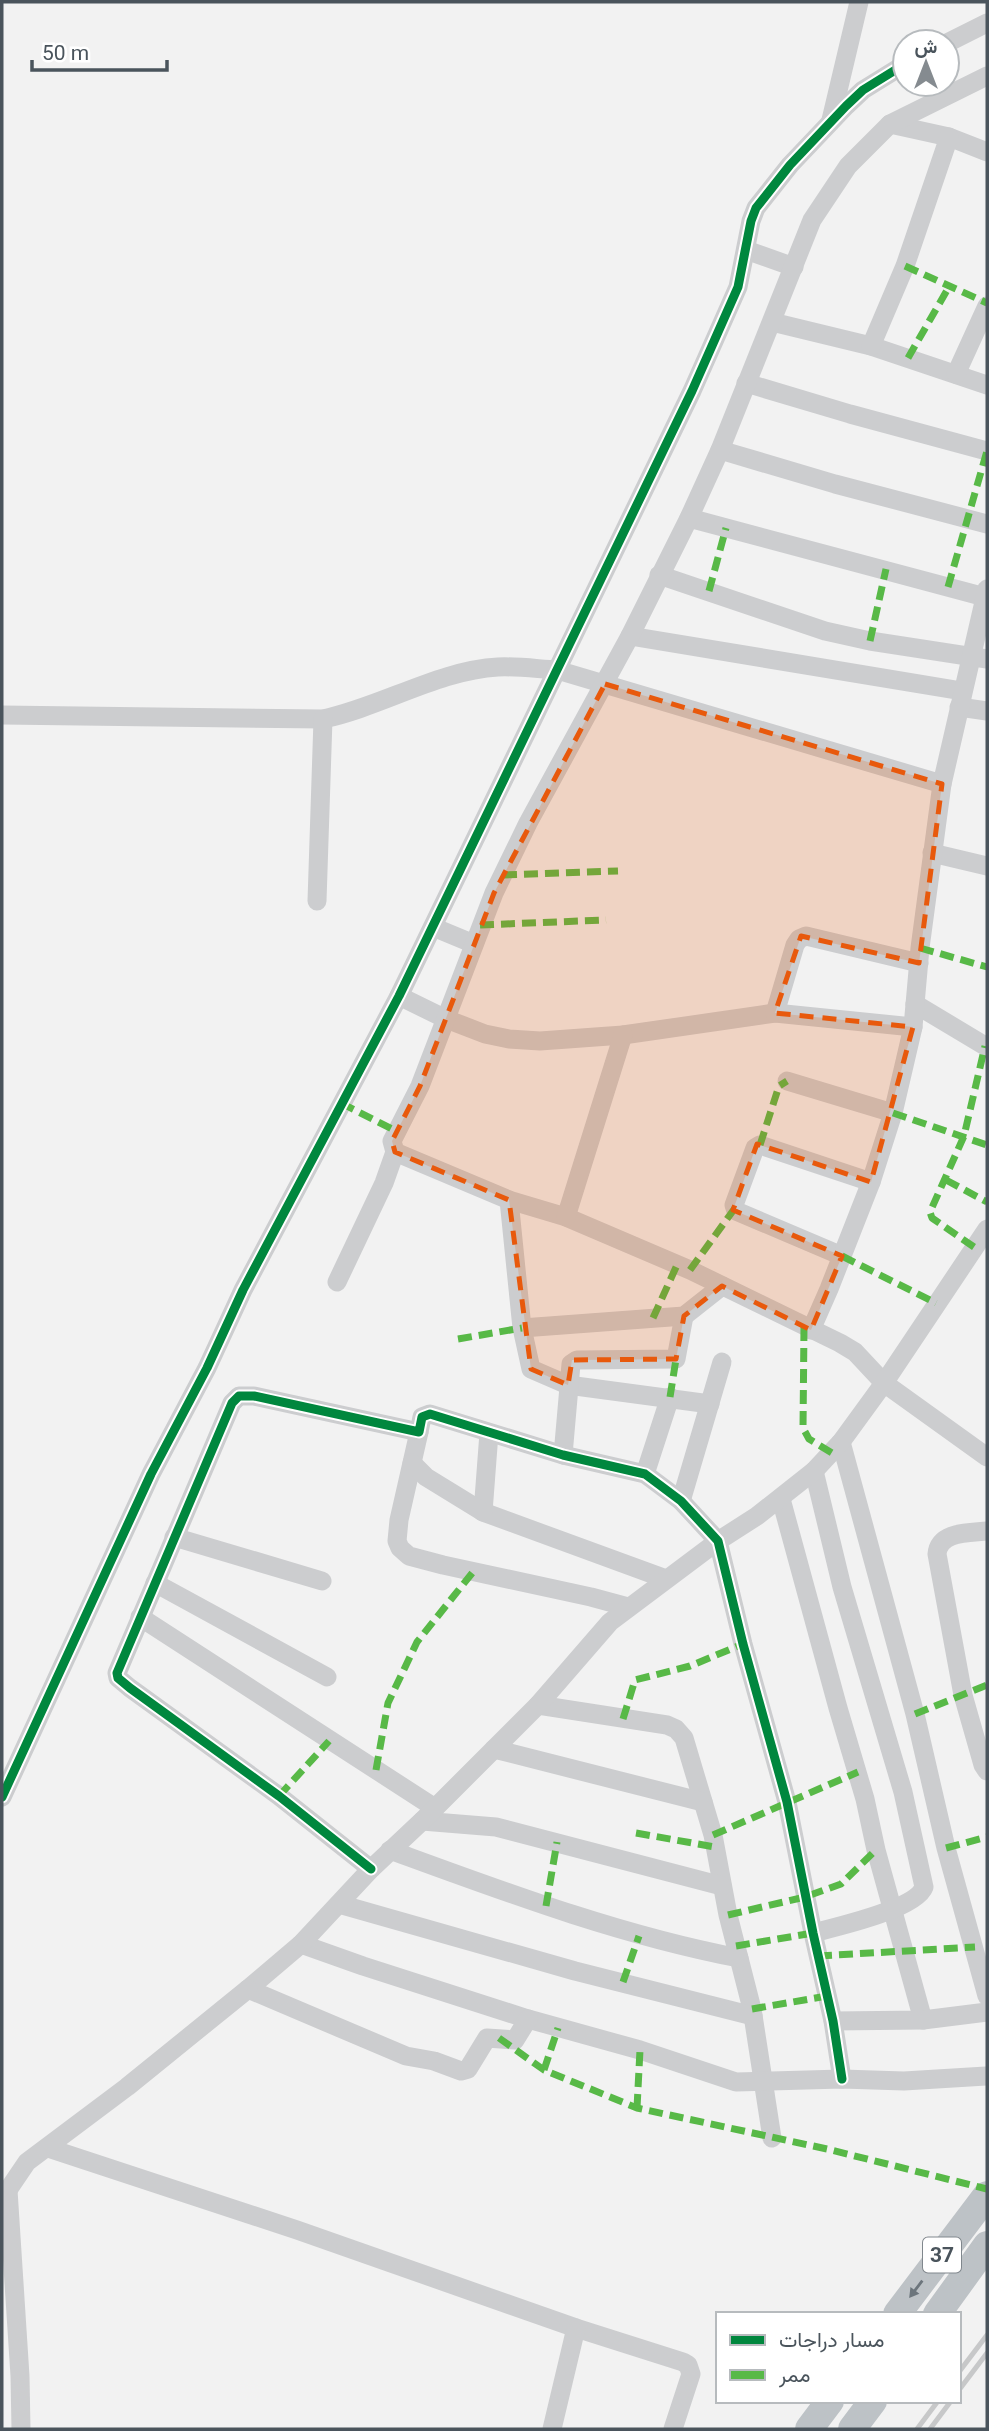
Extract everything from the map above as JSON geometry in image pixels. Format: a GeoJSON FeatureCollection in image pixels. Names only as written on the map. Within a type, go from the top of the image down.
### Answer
{"type":"FeatureCollection","features":[{"type":"Feature","properties":{"kind":"highway","name":"37"},"geometry":{"type":"LineString","coordinates":[[899,2312],[987,2195]]}},
{"type":"Feature","properties":{"kind":"highway","name":"37"},"geometry":{"type":"LineString","coordinates":[[938,2312],[987,2245]]}},
{"type":"Feature","properties":{"kind":"highway"},"geometry":{"type":"LineString","coordinates":[[809,2429],[828,2403]]}},
{"type":"Feature","properties":{"kind":"highway"},"geometry":{"type":"LineString","coordinates":[[852,2429],[872,2403]]}},
{"type":"Feature","properties":{"kind":"street"},"geometry":{"type":"LineString","coordinates":[[831,121],[859,2]]}},
{"type":"Feature","properties":{"kind":"street"},"geometry":{"type":"LineString","coordinates":[[961,36],[987,23]]}},
{"type":"Feature","properties":{"kind":"street"},"geometry":{"type":"LineString","coordinates":[[2,1797],[152,1474],[207,1368],[243,1290],[433,928],[730,309],[738,287],[751,222],[766,193],[831,121],[863,90],[891,73]]}},
{"type":"Feature","properties":{"kind":"street"},"geometry":{"type":"LineString","coordinates":[[337,1282],[384,1182],[395,1152],[392,1141],[420,1086],[494,893],[528,823],[631,636],[689,518],[720,450],[812,220],[848,166],[890,124],[987,76]]}},
{"type":"Feature","properties":{"kind":"street"},"geometry":{"type":"LineString","coordinates":[[890,124],[949,137],[987,152]]}},
{"type":"Feature","properties":{"kind":"street"},"geometry":{"type":"LineString","coordinates":[[871,346],[905,266],[949,137]]}},
{"type":"Feature","properties":{"kind":"street"},"geometry":{"type":"LineString","coordinates":[[746,250],[794,267]]}},
{"type":"Feature","properties":{"kind":"street"},"geometry":{"type":"LineString","coordinates":[[956,374],[987,306]]}},
{"type":"Feature","properties":{"kind":"street"},"geometry":{"type":"LineString","coordinates":[[772,322],[871,346],[987,385]]}},
{"type":"Feature","properties":{"kind":"street"},"geometry":{"type":"LineString","coordinates":[[746,383],[987,451]]}},
{"type":"Feature","properties":{"kind":"street"},"geometry":{"type":"LineString","coordinates":[[720,450],[987,524]]}},
{"type":"Feature","properties":{"kind":"street"},"geometry":{"type":"LineString","coordinates":[[689,518],[986,593],[979,658],[960,699],[942,784],[913,1027],[893,1113],[871,1182],[811,1330]]}},
{"type":"Feature","properties":{"kind":"street"},"geometry":{"type":"LineString","coordinates":[[659,575],[825,631],[979,658]]}},
{"type":"Feature","properties":{"kind":"street"},"geometry":{"type":"LineString","coordinates":[[631,636],[960,699],[987,711]]}},
{"type":"Feature","properties":{"kind":"street"},"geometry":{"type":"LineString","coordinates":[[2,715],[323,719],[352,713],[464,673],[498,667],[557,670],[942,784]]}},
{"type":"Feature","properties":{"kind":"street"},"geometry":{"type":"LineString","coordinates":[[317,901],[323,719]]}},
{"type":"Feature","properties":{"kind":"street"},"geometry":{"type":"LineString","coordinates":[[932,853],[987,866]]}},
{"type":"Feature","properties":{"kind":"street"},"geometry":{"type":"LineString","coordinates":[[433,928],[474,944]]}},
{"type":"Feature","properties":{"kind":"street"},"geometry":{"type":"LineString","coordinates":[[775,1013],[795,945],[799,939],[806,936],[919,963]]}},
{"type":"Feature","properties":{"kind":"street"},"geometry":{"type":"LineString","coordinates":[[399,996],[485,1034],[540,1041],[624,1035],[775,1013],[913,1027]]}},
{"type":"Feature","properties":{"kind":"street"},"geometry":{"type":"LineString","coordinates":[[915,1004],[986,1045]]}},
{"type":"Feature","properties":{"kind":"street"},"geometry":{"type":"LineString","coordinates":[[566,1217],[624,1035]]}},
{"type":"Feature","properties":{"kind":"street"},"geometry":{"type":"LineString","coordinates":[[787,1081],[893,1113]]}},
{"type":"Feature","properties":{"kind":"street"},"geometry":{"type":"LineString","coordinates":[[842,1256],[736,1211],[734,1205],[755,1148],[760,1145],[871,1182]]}},
{"type":"Feature","properties":{"kind":"street"},"geometry":{"type":"LineString","coordinates":[[395,1152],[509,1200],[566,1217],[722,1286],[855,1352],[884,1383],[987,1457]]}},
{"type":"Feature","properties":{"kind":"street"},"geometry":{"type":"LineString","coordinates":[[509,1200],[522,1328],[531,1369],[568,1385],[709,1404]]}},
{"type":"Feature","properties":{"kind":"street"},"geometry":{"type":"LineString","coordinates":[[21,2429],[20,2376],[5,2191],[27,2162],[248,1989],[301,1944],[370,1869],[429,1815],[538,1705],[596,1636],[628,1607],[781,1499],[814,1471],[841,1441],[884,1383],[987,1229]]}},
{"type":"Feature","properties":{"kind":"street"},"geometry":{"type":"LineString","coordinates":[[522,1328],[684,1316],[722,1286]]}},
{"type":"Feature","properties":{"kind":"street"},"geometry":{"type":"LineString","coordinates":[[563,1455],[571,1364],[577,1360],[676,1359],[684,1316]]}},
{"type":"Feature","properties":{"kind":"street"},"geometry":{"type":"LineString","coordinates":[[681,1501],[722,1362]]}},
{"type":"Feature","properties":{"kind":"street"},"geometry":{"type":"LineString","coordinates":[[370,1869],[279,1796],[118,1678],[117,1669],[235,1398],[254,1396],[419,1432]]}},
{"type":"Feature","properties":{"kind":"street"},"geometry":{"type":"LineString","coordinates":[[645,1474],[670,1397]]}},
{"type":"Feature","properties":{"kind":"street"},"geometry":{"type":"LineString","coordinates":[[628,1607],[409,1556],[400,1548],[397,1541],[399,1520],[422,1417],[430,1414],[563,1455],[645,1474],[681,1501],[718,1541],[743,1644],[787,1802],[833,2021],[842,2079]]}},
{"type":"Feature","properties":{"kind":"street"},"geometry":{"type":"LineString","coordinates":[[484,1512],[489,1433]]}},
{"type":"Feature","properties":{"kind":"street"},"geometry":{"type":"LineString","coordinates":[[841,1441],[915,1714],[946,1848],[981,1945],[987,1996]]}},
{"type":"Feature","properties":{"kind":"street"},"geometry":{"type":"LineString","coordinates":[[412,1463],[434,1482],[484,1512],[666,1579]]}},
{"type":"Feature","properties":{"kind":"street"},"geometry":{"type":"LineString","coordinates":[[813,1933],[872,1917],[893,1908],[922,1893],[924,1882],[903,1792],[842,1587],[814,1471]]}},
{"type":"Feature","properties":{"kind":"street"},"geometry":{"type":"LineString","coordinates":[[781,1499],[865,1799],[876,1850],[923,2020]]}},
{"type":"Feature","properties":{"kind":"street"},"geometry":{"type":"LineString","coordinates":[[987,1531],[942,1539],[937,1546],[937,1554],[963,1695],[987,1771]]}},
{"type":"Feature","properties":{"kind":"street"},"geometry":{"type":"LineString","coordinates":[[174,1537],[322,1581]]}},
{"type":"Feature","properties":{"kind":"street"},"geometry":{"type":"LineString","coordinates":[[155,1583],[327,1677]]}},
{"type":"Feature","properties":{"kind":"street"},"geometry":{"type":"LineString","coordinates":[[140,1617],[429,1815],[496,1827],[722,1886]]}},
{"type":"Feature","properties":{"kind":"street"},"geometry":{"type":"LineString","coordinates":[[538,1705],[667,1725],[676,1729],[684,1738],[713,1835],[722,1886],[753,2016],[772,2138]]}},
{"type":"Feature","properties":{"kind":"street"},"geometry":{"type":"LineString","coordinates":[[494,1749],[703,1802]]}},
{"type":"Feature","properties":{"kind":"street"},"geometry":{"type":"LineString","coordinates":[[390,1850],[639,1936],[739,1958]]}},
{"type":"Feature","properties":{"kind":"street"},"geometry":{"type":"LineString","coordinates":[[339,1904],[575,1971],[753,2016]]}},
{"type":"Feature","properties":{"kind":"street"},"geometry":{"type":"LineString","coordinates":[[301,1944],[528,2019],[640,2050],[736,2082],[842,2079],[904,2081],[986,2076]]}},
{"type":"Feature","properties":{"kind":"street"},"geometry":{"type":"LineString","coordinates":[[248,1989],[406,2056],[434,2061],[461,2071],[468,2069],[485,2040],[491,2037],[515,2040],[528,2019]]}},
{"type":"Feature","properties":{"kind":"street"},"geometry":{"type":"LineString","coordinates":[[833,2021],[923,2020],[987,2012]]}},
{"type":"Feature","properties":{"kind":"street"},"geometry":{"type":"LineString","coordinates":[[48,2148],[298,2230],[688,2365],[691,2369],[690,2380],[673,2429]]}},
{"type":"Feature","properties":{"kind":"street"},"geometry":{"type":"LineString","coordinates":[[552,2429],[576,2328]]}},
{"type":"Feature","properties":{"kind":"highlighted area"},"geometry":{"type":"Polygon","coordinates":[[[605,684],[942,784],[919,963],[801,936],[775,1013],[913,1027],[871,1182],[757,1144],[733,1210],[842,1256],[811,1330],[722,1286],[684,1316],[676,1359],[572,1360],[568,1385],[531,1369],[509,1200],[395,1152],[392,1141],[420,1086],[494,893],[605,684]]]}},
{"type":"Feature","properties":{"kind":"railway"},"geometry":{"type":"LineString","coordinates":[[961,2369],[987,2335]]}},
{"type":"Feature","properties":{"kind":"railway"},"geometry":{"type":"LineString","coordinates":[[961,2387],[987,2353]]}},
{"type":"Feature","properties":{"kind":"railway"},"geometry":{"type":"LineString","coordinates":[[917,2429],[936,2403]]}},
{"type":"Feature","properties":{"kind":"railway"},"geometry":{"type":"LineString","coordinates":[[930,2429],[950,2403]]}},
{"type":"Feature","properties":{"kind":"marked path"},"geometry":{"type":"LineString","coordinates":[[905,266],[987,303]]}},
{"type":"Feature","properties":{"kind":"marked path"},"geometry":{"type":"LineString","coordinates":[[908,358],[950,285]]}},
{"type":"Feature","properties":{"kind":"marked path"},"geometry":{"type":"LineString","coordinates":[[948,587],[987,451]]}},
{"type":"Feature","properties":{"kind":"marked path"},"geometry":{"type":"LineString","coordinates":[[709,591],[726,528]]}},
{"type":"Feature","properties":{"kind":"marked path"},"geometry":{"type":"LineString","coordinates":[[870,641],[886,569]]}},
{"type":"Feature","properties":{"kind":"marked path"},"geometry":{"type":"LineString","coordinates":[[503,875],[618,871]]}},
{"type":"Feature","properties":{"kind":"marked path"},"geometry":{"type":"LineString","coordinates":[[480,925],[606,920]]}},
{"type":"Feature","properties":{"kind":"marked path"},"geometry":{"type":"LineString","coordinates":[[920,948],[987,967]]}},
{"type":"Feature","properties":{"kind":"marked path"},"geometry":{"type":"LineString","coordinates":[[974,1247],[932,1218],[930,1212],[964,1136],[985,1046]]}},
{"type":"Feature","properties":{"kind":"marked path"},"geometry":{"type":"LineString","coordinates":[[760,1145],[779,1086],[787,1081]]}},
{"type":"Feature","properties":{"kind":"marked path"},"geometry":{"type":"LineString","coordinates":[[341,1103],[396,1131]]}},
{"type":"Feature","properties":{"kind":"marked path"},"geometry":{"type":"LineString","coordinates":[[893,1113],[987,1145]]}},
{"type":"Feature","properties":{"kind":"marked path"},"geometry":{"type":"LineString","coordinates":[[946,1180],[987,1202]]}},
{"type":"Feature","properties":{"kind":"marked path"},"geometry":{"type":"LineString","coordinates":[[690,1270],[735,1208]]}},
{"type":"Feature","properties":{"kind":"marked path"},"geometry":{"type":"LineString","coordinates":[[842,1256],[936,1303]]}},
{"type":"Feature","properties":{"kind":"marked path"},"geometry":{"type":"LineString","coordinates":[[653,1318],[677,1265]]}},
{"type":"Feature","properties":{"kind":"marked path"},"geometry":{"type":"LineString","coordinates":[[804,1327],[803,1428],[809,1439],[832,1453]]}},
{"type":"Feature","properties":{"kind":"marked path"},"geometry":{"type":"LineString","coordinates":[[458,1339],[522,1328]]}},
{"type":"Feature","properties":{"kind":"marked path"},"geometry":{"type":"LineString","coordinates":[[670,1397],[676,1359]]}},
{"type":"Feature","properties":{"kind":"marked path"},"geometry":{"type":"LineString","coordinates":[[376,1770],[388,1703],[417,1642],[473,1572]]}},
{"type":"Feature","properties":{"kind":"marked path"},"geometry":{"type":"LineString","coordinates":[[623,1719],[635,1680],[690,1666],[743,1644]]}},
{"type":"Feature","properties":{"kind":"marked path"},"geometry":{"type":"LineString","coordinates":[[915,1714],[987,1685]]}},
{"type":"Feature","properties":{"kind":"marked path"},"geometry":{"type":"LineString","coordinates":[[279,1796],[329,1741]]}},
{"type":"Feature","properties":{"kind":"marked path"},"geometry":{"type":"LineString","coordinates":[[713,1835],[858,1772]]}},
{"type":"Feature","properties":{"kind":"marked path"},"geometry":{"type":"LineString","coordinates":[[636,1833],[715,1847]]}},
{"type":"Feature","properties":{"kind":"marked path"},"geometry":{"type":"LineString","coordinates":[[946,1848],[987,1837]]}},
{"type":"Feature","properties":{"kind":"marked path"},"geometry":{"type":"LineString","coordinates":[[546,1906],[557,1842]]}},
{"type":"Feature","properties":{"kind":"marked path"},"geometry":{"type":"LineString","coordinates":[[728,1915],[805,1897],[841,1884],[876,1850]]}},
{"type":"Feature","properties":{"kind":"marked path"},"geometry":{"type":"LineString","coordinates":[[736,1946],[813,1933]]}},
{"type":"Feature","properties":{"kind":"marked path"},"geometry":{"type":"LineString","coordinates":[[623,1982],[639,1936]]}},
{"type":"Feature","properties":{"kind":"marked path"},"geometry":{"type":"LineString","coordinates":[[818,1956],[975,1947]]}},
{"type":"Feature","properties":{"kind":"marked path"},"geometry":{"type":"LineString","coordinates":[[752,2009],[827,1996]]}},
{"type":"Feature","properties":{"kind":"marked path"},"geometry":{"type":"LineString","coordinates":[[544,2070],[558,2028]]}},
{"type":"Feature","properties":{"kind":"marked path"},"geometry":{"type":"LineString","coordinates":[[499,2038],[544,2070],[637,2108],[827,2149],[987,2189]]}},
{"type":"Feature","properties":{"kind":"marked path"},"geometry":{"type":"LineString","coordinates":[[637,2108],[640,2050]]}},
{"type":"Feature","properties":{"kind":"cycle path"},"geometry":{"type":"LineString","coordinates":[[2,1797],[151,1474],[207,1368],[243,1290],[399,996],[692,391],[738,287],[756,208],[790,165],[846,106],[863,90],[891,73]]}},
{"type":"Feature","properties":{"kind":"cycle path"},"geometry":{"type":"LineString","coordinates":[[371,1869],[279,1796],[118,1678],[117,1673],[232,1403],[239,1396],[254,1396],[419,1432],[422,1417],[430,1414],[563,1455],[645,1474],[681,1501],[718,1541],[743,1644],[787,1802],[833,2021],[842,2079]]}}]}
